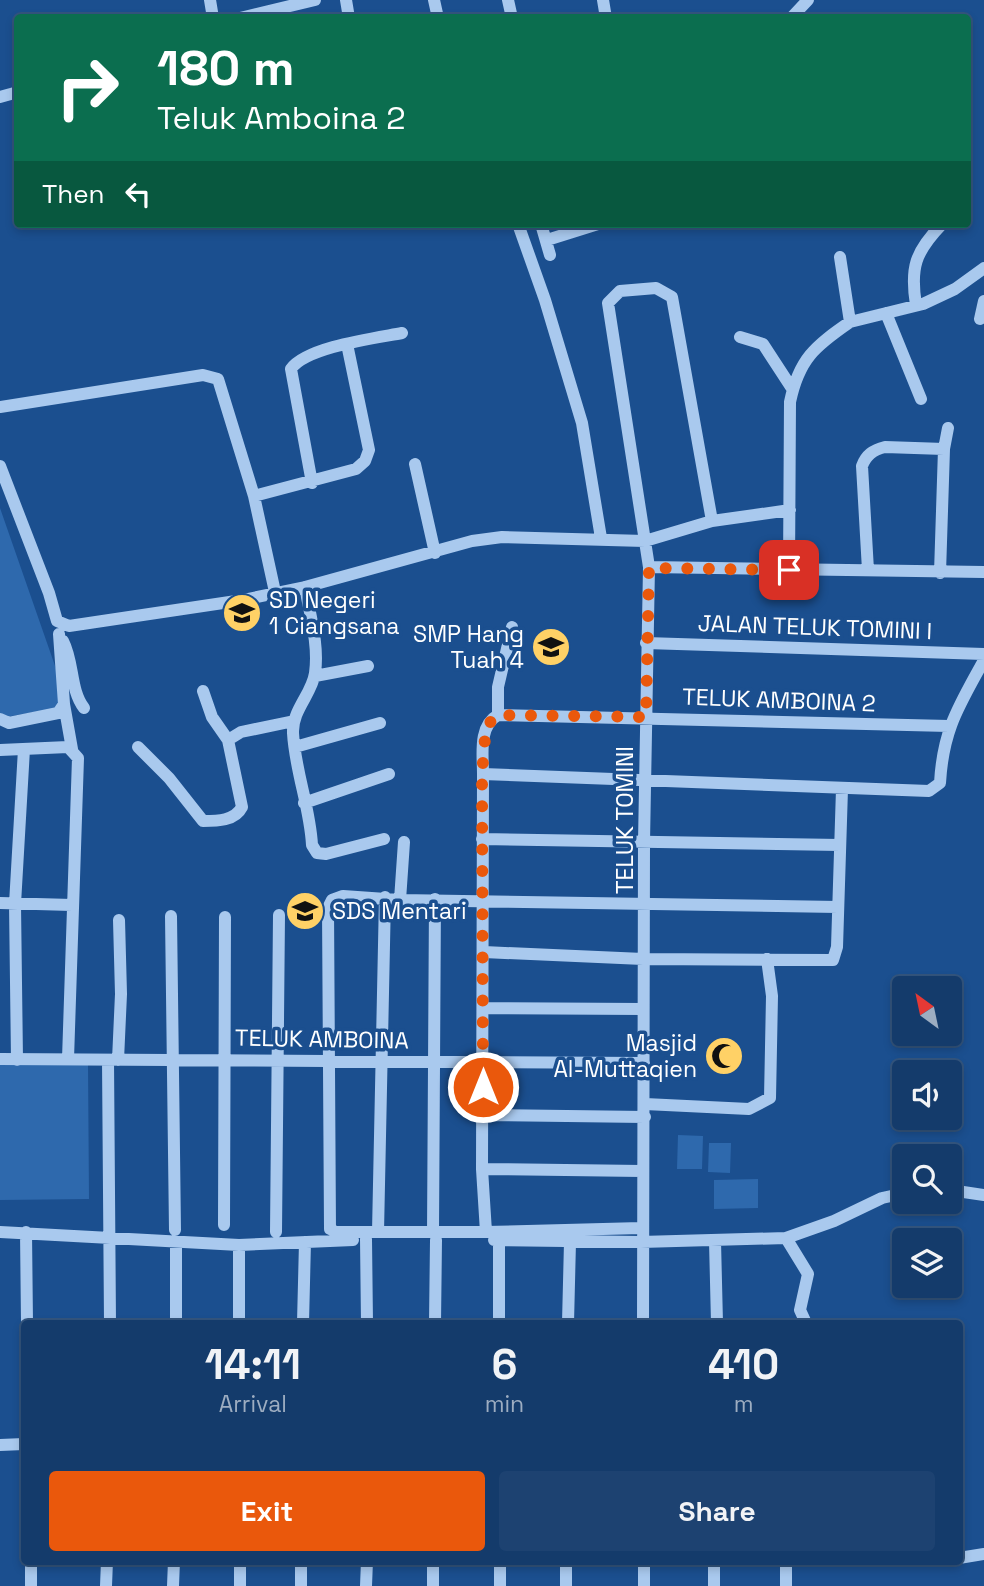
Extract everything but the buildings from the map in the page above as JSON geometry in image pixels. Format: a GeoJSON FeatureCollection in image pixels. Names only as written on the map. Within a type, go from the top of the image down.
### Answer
{"type":"FeatureCollection","features":[{"type":"Feature","properties":{"kind":"street"},"geometry":{"type":"LineString","coordinates":[[248,10],[315,0]]}},
{"type":"Feature","properties":{"kind":"street"},"geometry":{"type":"LineString","coordinates":[[795,14],[808,0]]}},
{"type":"Feature","properties":{"kind":"street"},"geometry":{"type":"LineString","coordinates":[[519,228],[545,300],[582,423],[601,538]]}},
{"type":"Feature","properties":{"kind":"street"},"geometry":{"type":"LineString","coordinates":[[542,228],[550,255]]}},
{"type":"Feature","properties":{"kind":"street"},"geometry":{"type":"LineString","coordinates":[[547,240],[585,228]]}},
{"type":"Feature","properties":{"kind":"street"},"geometry":{"type":"LineString","coordinates":[[916,305],[912,281],[914,262],[939,228]]}},
{"type":"Feature","properties":{"kind":"street"},"geometry":{"type":"LineString","coordinates":[[839,257],[850,322]]}},
{"type":"Feature","properties":{"kind":"street"},"geometry":{"type":"LineString","coordinates":[[789,570],[793,390],[796,376],[807,356],[850,322],[916,305],[956,289],[984,268]]}},
{"type":"Feature","properties":{"kind":"street","name":"TELUK TOMINI"},"geometry":{"type":"LineString","coordinates":[[643,1320],[643,959],[649,568],[608,303],[620,291],[656,288],[672,297],[712,521]]}},
{"type":"Feature","properties":{"kind":"street"},"geometry":{"type":"LineString","coordinates":[[980,319],[984,301]]}},
{"type":"Feature","properties":{"kind":"street"},"geometry":{"type":"LineString","coordinates":[[886,313],[921,399]]}},
{"type":"Feature","properties":{"kind":"street"},"geometry":{"type":"LineString","coordinates":[[312,483],[291,369],[299,360],[347,344],[402,333]]}},
{"type":"Feature","properties":{"kind":"street"},"geometry":{"type":"LineString","coordinates":[[740,337],[763,344],[793,390]]}},
{"type":"Feature","properties":{"kind":"street"},"geometry":{"type":"LineString","coordinates":[[254,496],[312,483],[356,469],[368,456],[347,344]]}},
{"type":"Feature","properties":{"kind":"street"},"geometry":{"type":"LineString","coordinates":[[0,407],[212,376],[220,384],[254,496],[275,592]]}},
{"type":"Feature","properties":{"kind":"street"},"geometry":{"type":"LineString","coordinates":[[940,573],[944,449],[948,428]]}},
{"type":"Feature","properties":{"kind":"street"},"geometry":{"type":"LineString","coordinates":[[868,570],[862,467],[864,460],[876,450],[885,447],[944,449]]}},
{"type":"Feature","properties":{"kind":"street"},"geometry":{"type":"LineString","coordinates":[[415,464],[435,553]]}},
{"type":"Feature","properties":{"kind":"street"},"geometry":{"type":"LineString","coordinates":[[0,466],[68,651],[78,700],[84,708]]}},
{"type":"Feature","properties":{"kind":"street"},"geometry":{"type":"LineString","coordinates":[[58,628],[243,600],[305,587],[472,541],[502,537],[645,541],[712,521],[790,510]]}},
{"type":"Feature","properties":{"kind":"street"},"geometry":{"type":"LineString","coordinates":[[649,568],[984,572]]}},
{"type":"Feature","properties":{"kind":"street"},"geometry":{"type":"LineString","coordinates":[[305,587],[316,651],[315,676],[294,721],[295,747],[304,803],[317,853],[326,854],[384,839]]}},
{"type":"Feature","properties":{"kind":"street"},"geometry":{"type":"LineString","coordinates":[[486,1232],[482,1169],[482,774],[484,734],[489,722],[498,715],[498,687],[512,626]]}},
{"type":"Feature","properties":{"kind":"street"},"geometry":{"type":"LineString","coordinates":[[58,628],[64,704],[72,749],[78,758],[79,776],[68,1059]]}},
{"type":"Feature","properties":{"kind":"street","name":"JALAN TELUK TOMINI I"},"geometry":{"type":"LineString","coordinates":[[646,643],[984,654]]}},
{"type":"Feature","properties":{"kind":"street"},"geometry":{"type":"LineString","coordinates":[[482,774],[646,783],[934,790],[940,783],[942,751],[949,726],[984,660]]}},
{"type":"Feature","properties":{"kind":"street"},"geometry":{"type":"LineString","coordinates":[[315,676],[368,666]]}},
{"type":"Feature","properties":{"kind":"street"},"geometry":{"type":"LineString","coordinates":[[138,747],[169,778],[203,821],[215,821],[236,815],[242,807],[228,740],[212,717],[203,691]]}},
{"type":"Feature","properties":{"kind":"street"},"geometry":{"type":"LineString","coordinates":[[0,719],[9,723],[36,719],[58,713],[64,704]]}},
{"type":"Feature","properties":{"kind":"street","name":"TELUK AMBOINA 2"},"geometry":{"type":"LineString","coordinates":[[498,715],[949,726]]}},
{"type":"Feature","properties":{"kind":"street"},"geometry":{"type":"LineString","coordinates":[[228,740],[241,732],[294,721]]}},
{"type":"Feature","properties":{"kind":"street"},"geometry":{"type":"LineString","coordinates":[[295,747],[380,723]]}},
{"type":"Feature","properties":{"kind":"street"},"geometry":{"type":"LineString","coordinates":[[17,1060],[15,904],[24,749]]}},
{"type":"Feature","properties":{"kind":"street"},"geometry":{"type":"LineString","coordinates":[[0,750],[72,749]]}},
{"type":"Feature","properties":{"kind":"street"},"geometry":{"type":"LineString","coordinates":[[304,803],[389,774]]}},
{"type":"Feature","properties":{"kind":"street"},"geometry":{"type":"LineString","coordinates":[[484,952],[643,959],[833,960],[837,947],[842,789]]}},
{"type":"Feature","properties":{"kind":"street"},"geometry":{"type":"LineString","coordinates":[[482,839],[840,845]]}},
{"type":"Feature","properties":{"kind":"street"},"geometry":{"type":"LineString","coordinates":[[400,900],[404,842]]}},
{"type":"Feature","properties":{"kind":"street"},"geometry":{"type":"LineString","coordinates":[[838,907],[400,900],[343,896],[332,900],[328,908],[328,1224],[335,1232],[499,1240],[641,1242],[786,1238],[892,1196]]}},
{"type":"Feature","properties":{"kind":"street"},"geometry":{"type":"LineString","coordinates":[[378,1233],[385,897]]}},
{"type":"Feature","properties":{"kind":"street"},"geometry":{"type":"LineString","coordinates":[[435,899],[432,1061],[435,1320]]}},
{"type":"Feature","properties":{"kind":"street"},"geometry":{"type":"LineString","coordinates":[[0,903],[72,905]]}},
{"type":"Feature","properties":{"kind":"street"},"geometry":{"type":"LineString","coordinates":[[276,1232],[279,915]]}},
{"type":"Feature","properties":{"kind":"street"},"geometry":{"type":"LineString","coordinates":[[171,916],[176,1320]]}},
{"type":"Feature","properties":{"kind":"street"},"geometry":{"type":"LineString","coordinates":[[224,1225],[225,917]]}},
{"type":"Feature","properties":{"kind":"street"},"geometry":{"type":"LineString","coordinates":[[110,1320],[113,1060],[121,994],[119,920]]}},
{"type":"Feature","properties":{"kind":"street"},"geometry":{"type":"LineString","coordinates":[[483,1115],[749,1109],[769,1098],[772,996],[766,959]]}},
{"type":"Feature","properties":{"kind":"street"},"geometry":{"type":"LineString","coordinates":[[484,1008],[643,1009]]}},
{"type":"Feature","properties":{"kind":"street","name":"TELUK AMBOINA"},"geometry":{"type":"LineString","coordinates":[[0,1059],[644,1063]]}},
{"type":"Feature","properties":{"kind":"street"},"geometry":{"type":"LineString","coordinates":[[482,1169],[642,1171]]}},
{"type":"Feature","properties":{"kind":"street"},"geometry":{"type":"LineString","coordinates":[[962,1192],[984,1195]]}},
{"type":"Feature","properties":{"kind":"street"},"geometry":{"type":"LineString","coordinates":[[0,1232],[111,1240],[175,1237],[239,1245],[434,1237],[486,1232],[641,1228]]}},
{"type":"Feature","properties":{"kind":"street"},"geometry":{"type":"LineString","coordinates":[[26,1232],[27,1320]]}},
{"type":"Feature","properties":{"kind":"street"},"geometry":{"type":"LineString","coordinates":[[786,1238],[808,1274],[800,1310],[805,1320]]}},
{"type":"Feature","properties":{"kind":"street"},"geometry":{"type":"LineString","coordinates":[[366,1239],[367,1320]]}},
{"type":"Feature","properties":{"kind":"street"},"geometry":{"type":"LineString","coordinates":[[499,1240],[499,1320]]}},
{"type":"Feature","properties":{"kind":"street"},"geometry":{"type":"LineString","coordinates":[[715,1241],[717,1320]]}},
{"type":"Feature","properties":{"kind":"street"},"geometry":{"type":"LineString","coordinates":[[303,1320],[306,1242]]}},
{"type":"Feature","properties":{"kind":"street"},"geometry":{"type":"LineString","coordinates":[[569,1320],[570,1242]]}},
{"type":"Feature","properties":{"kind":"street"},"geometry":{"type":"LineString","coordinates":[[239,1245],[239,1320]]}},
{"type":"Feature","properties":{"kind":"street"},"geometry":{"type":"LineString","coordinates":[[0,1445],[21,1444]]}},
{"type":"Feature","properties":{"kind":"street"},"geometry":{"type":"LineString","coordinates":[[963,1557],[984,1554]]}},
{"type":"Feature","properties":{"kind":"street"},"geometry":{"type":"LineString","coordinates":[[31,1565],[31,1586]]}},
{"type":"Feature","properties":{"kind":"street"},"geometry":{"type":"LineString","coordinates":[[106,1586],[107,1565]]}},
{"type":"Feature","properties":{"kind":"street"},"geometry":{"type":"LineString","coordinates":[[173,1586],[174,1565]]}},
{"type":"Feature","properties":{"kind":"street"},"geometry":{"type":"LineString","coordinates":[[240,1565],[240,1586]]}},
{"type":"Feature","properties":{"kind":"street"},"geometry":{"type":"LineString","coordinates":[[301,1565],[301,1586]]}},
{"type":"Feature","properties":{"kind":"street"},"geometry":{"type":"LineString","coordinates":[[366,1586],[367,1565]]}},
{"type":"Feature","properties":{"kind":"street"},"geometry":{"type":"LineString","coordinates":[[433,1565],[433,1586]]}},
{"type":"Feature","properties":{"kind":"street"},"geometry":{"type":"LineString","coordinates":[[500,1565],[500,1586]]}},
{"type":"Feature","properties":{"kind":"street"},"geometry":{"type":"LineString","coordinates":[[566,1565],[566,1586]]}},
{"type":"Feature","properties":{"kind":"street"},"geometry":{"type":"LineString","coordinates":[[644,1565],[644,1586]]}},
{"type":"Feature","properties":{"kind":"street"},"geometry":{"type":"LineString","coordinates":[[714,1565],[714,1586]]}},
{"type":"Feature","properties":{"kind":"street"},"geometry":{"type":"LineString","coordinates":[[786,1565],[786,1586]]}},
{"type":"Feature","properties":{"kind":"shaded area"},"geometry":{"type":"Polygon","coordinates":[[[0,508],[69,706],[0,718],[0,508]]]}},
{"type":"Feature","properties":{"kind":"shaded area"},"geometry":{"type":"Polygon","coordinates":[[[0,1063],[88,1064],[89,1199],[0,1200],[0,1063]]]}},
{"type":"Feature","properties":{"kind":"shaded area"},"geometry":{"type":"Polygon","coordinates":[[[678,1135],[703,1136],[702,1169],[677,1169],[678,1135]]]}},
{"type":"Feature","properties":{"kind":"shaded area"},"geometry":{"type":"Polygon","coordinates":[[[709,1143],[731,1143],[730,1173],[708,1172],[709,1143]]]}},
{"type":"Feature","properties":{"kind":"shaded area"},"geometry":{"type":"Polygon","coordinates":[[[758,1179],[758,1208],[714,1209],[714,1180],[758,1179]]]}},
{"type":"Feature","properties":{"kind":"place","name":"SD Negeri 1 Ciangsana"},"geometry":{"type":"Point","coordinates":[242,613]}},
{"type":"Feature","properties":{"kind":"place","name":"SMP Hang Tuah 4"},"geometry":{"type":"Point","coordinates":[551,647]}},
{"type":"Feature","properties":{"kind":"place","name":"SDS Mentari"},"geometry":{"type":"Point","coordinates":[305,911]}},
{"type":"Feature","properties":{"kind":"place","name":"Masjid Al-Muttaqien"},"geometry":{"type":"Point","coordinates":[724,1056]}},
{"type":"Feature","properties":{"kind":"route"},"geometry":{"type":"LineString","coordinates":[[483,1087],[482,774],[486,726],[498,715],[646,717],[649,568],[789,570]]}}]}
